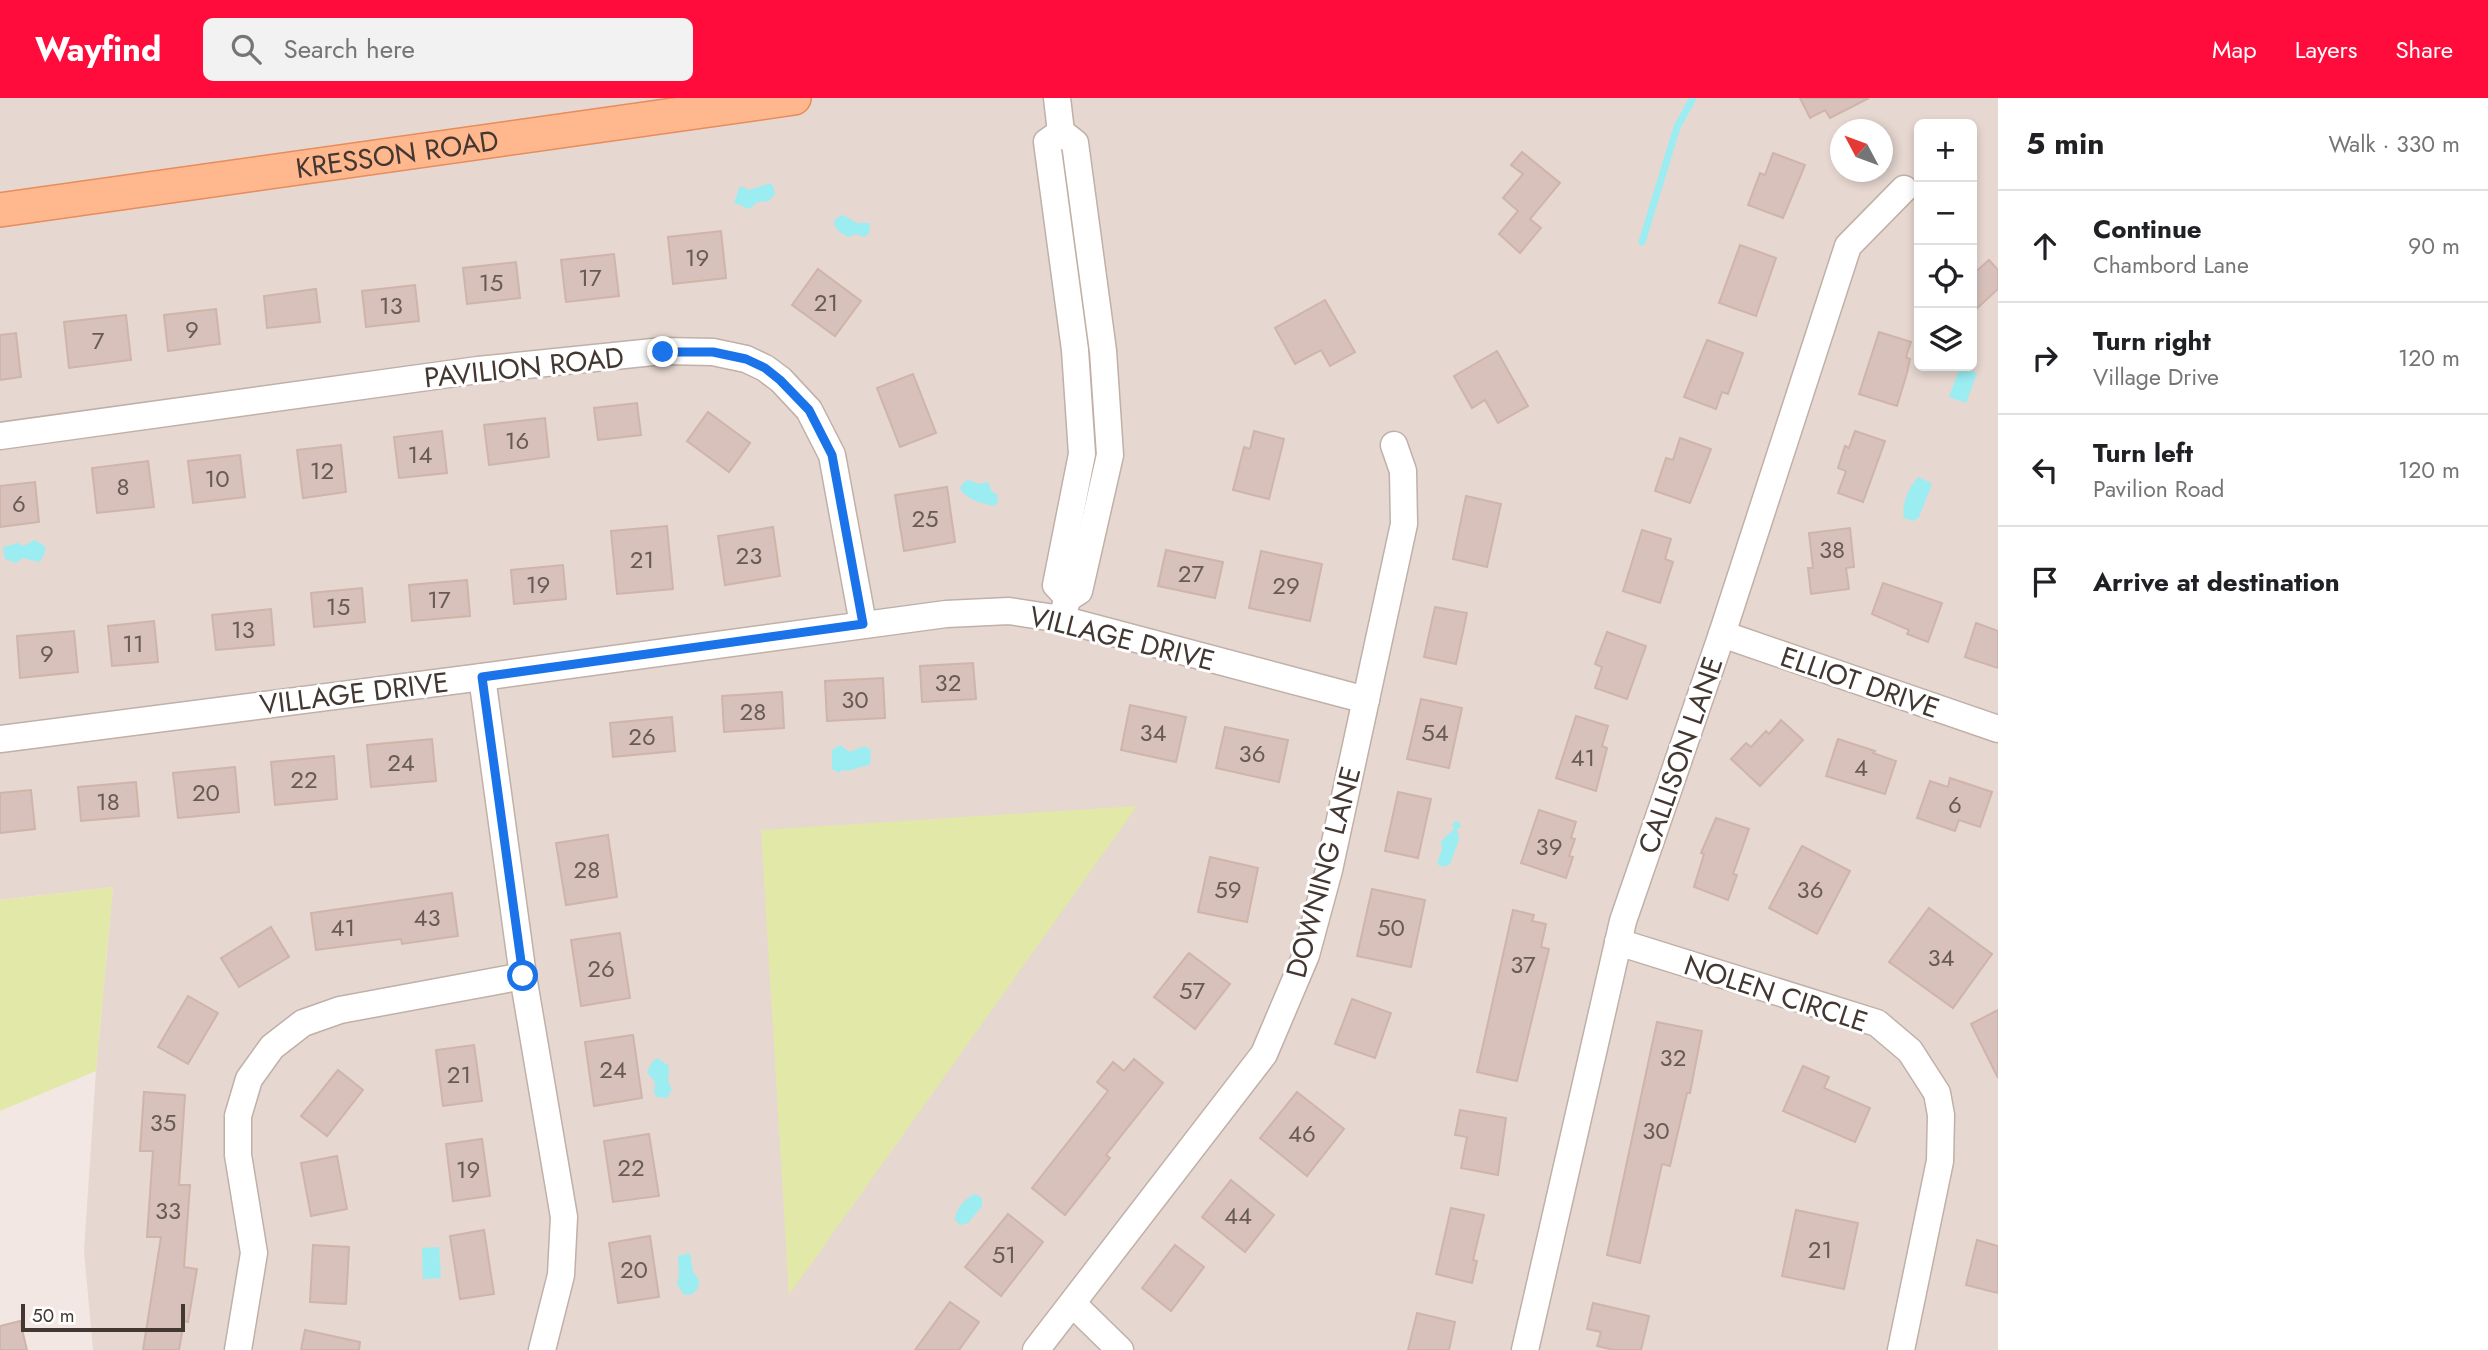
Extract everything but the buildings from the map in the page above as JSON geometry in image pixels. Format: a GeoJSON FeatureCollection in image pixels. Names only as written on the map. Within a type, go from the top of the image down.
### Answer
{"type":"FeatureCollection","features":[{"type":"Feature","properties":{"kind":"main road","name":"KRESSON ROAD"},"geometry":{"type":"LineString","coordinates":[[0,210],[794,98]]}},
{"type":"Feature","properties":{"kind":"street"},"geometry":{"type":"LineString","coordinates":[[1057,98],[1061,132],[1047,142],[1075,350],[1082,454],[1056,585],[1064,608]]}},
{"type":"Feature","properties":{"kind":"street","name":"CALLISON LANE"},"geometry":{"type":"LineString","coordinates":[[1525,1350],[1628,908],[1722,634],[1848,246],[1904,189]]}},
{"type":"Feature","properties":{"kind":"street","name":"PAVILION ROAD"},"geometry":{"type":"LineString","coordinates":[[0,436],[478,370],[663,352],[713,352],[746,359],[765,368],[780,380],[809,410],[832,455],[863,624]]}},
{"type":"Feature","properties":{"kind":"street","name":"DOWNING LANE"},"geometry":{"type":"LineString","coordinates":[[1036,1350],[1264,1054],[1306,955],[1329,870],[1404,524],[1403,471],[1394,445]]}},
{"type":"Feature","properties":{"kind":"street","name":"VILLAGE DRIVE"},"geometry":{"type":"LineString","coordinates":[[0,739],[482,677],[863,624],[946,614],[1064,608],[1366,700]]}},
{"type":"Feature","properties":{"kind":"street","name":"ELLIOT DRIVE"},"geometry":{"type":"LineString","coordinates":[[1722,634],[1998,729]]}},
{"type":"Feature","properties":{"kind":"street"},"geometry":{"type":"LineString","coordinates":[[482,677],[523,976],[564,1217],[561,1275],[542,1350]]}},
{"type":"Feature","properties":{"kind":"street","name":"NOLEN CIRCLE"},"geometry":{"type":"LineString","coordinates":[[1618,942],[1877,1023],[1910,1051],[1937,1093],[1941,1115],[1940,1161],[1901,1350]]}},
{"type":"Feature","properties":{"kind":"street"},"geometry":{"type":"LineString","coordinates":[[238,1350],[254,1253],[238,1155],[238,1116],[249,1079],[272,1047],[303,1023],[340,1010],[523,976]]}},
{"type":"Feature","properties":{"kind":"street"},"geometry":{"type":"LineString","coordinates":[[1073,1304],[1119,1350]]}},
{"type":"Feature","properties":{"kind":"shaded area"},"geometry":{"type":"Polygon","coordinates":[[[0,98],[1998,98],[1998,1350],[93,1350],[84,1251],[96,1071],[113,887],[0,900],[0,98]]]}},
{"type":"Feature","properties":{"kind":"green space"},"geometry":{"type":"Polygon","coordinates":[[[1137,806],[789,1295],[761,830],[1137,806]]]}},
{"type":"Feature","properties":{"kind":"green space"},"geometry":{"type":"Polygon","coordinates":[[[113,887],[96,1071],[0,1111],[0,900],[113,887]]]}},
{"type":"Feature","properties":{"kind":"water"},"geometry":{"type":"Polygon","coordinates":[[[770,183],[775,194],[769,201],[757,202],[750,209],[734,203],[740,186],[749,190],[770,183]]]}},
{"type":"Feature","properties":{"kind":"water"},"geometry":{"type":"Polygon","coordinates":[[[843,215],[857,223],[870,223],[869,234],[864,237],[856,234],[848,237],[840,232],[834,223],[843,215]]]}},
{"type":"Feature","properties":{"kind":"water"},"geometry":{"type":"Polygon","coordinates":[[[1959,371],[1977,373],[1966,403],[1949,397],[1959,371]]]}},
{"type":"Feature","properties":{"kind":"water"},"geometry":{"type":"Polygon","coordinates":[[[1919,477],[1932,484],[1919,517],[1914,521],[1904,518],[1904,507],[1909,490],[1919,477]]]}},
{"type":"Feature","properties":{"kind":"water"},"geometry":{"type":"Polygon","coordinates":[[[969,480],[978,484],[988,482],[992,492],[997,494],[998,501],[995,506],[966,496],[960,488],[969,480]]]}},
{"type":"Feature","properties":{"kind":"water"},"geometry":{"type":"Polygon","coordinates":[[[35,540],[46,547],[39,562],[23,558],[16,563],[5,559],[3,547],[18,543],[23,546],[35,540]]]}},
{"type":"Feature","properties":{"kind":"water"},"geometry":{"type":"Polygon","coordinates":[[[840,745],[850,752],[864,746],[871,750],[870,765],[842,770],[839,773],[832,769],[832,750],[840,745]]]}},
{"type":"Feature","properties":{"kind":"water"},"geometry":{"type":"Polygon","coordinates":[[[1455,821],[1459,822],[1461,827],[1457,829],[1459,840],[1450,864],[1444,867],[1437,864],[1442,849],[1441,841],[1454,829],[1452,825],[1455,821]]]}},
{"type":"Feature","properties":{"kind":"water"},"geometry":{"type":"Polygon","coordinates":[[[657,1058],[669,1066],[668,1082],[672,1089],[667,1098],[657,1097],[654,1093],[655,1082],[647,1072],[657,1058]]]}},
{"type":"Feature","properties":{"kind":"water"},"geometry":{"type":"Polygon","coordinates":[[[975,1194],[982,1198],[982,1206],[968,1223],[960,1225],[955,1220],[957,1212],[965,1201],[975,1194]]]}},
{"type":"Feature","properties":{"kind":"water"},"geometry":{"type":"Polygon","coordinates":[[[439,1247],[441,1278],[423,1279],[422,1248],[439,1247]]]}},
{"type":"Feature","properties":{"kind":"water"},"geometry":{"type":"Polygon","coordinates":[[[690,1253],[693,1272],[699,1280],[698,1288],[693,1294],[684,1295],[677,1284],[678,1256],[690,1253]]]}},
{"type":"Feature","properties":{"kind":"waterway"},"geometry":{"type":"LineString","coordinates":[[1642,242],[1677,127],[1693,98]]}},
{"type":"Feature","properties":{"kind":"route"},"geometry":{"type":"LineString","coordinates":[[523,976],[482,677],[863,624],[832,455],[809,410],[780,380],[765,368],[746,359],[713,352],[663,352]]}}]}
